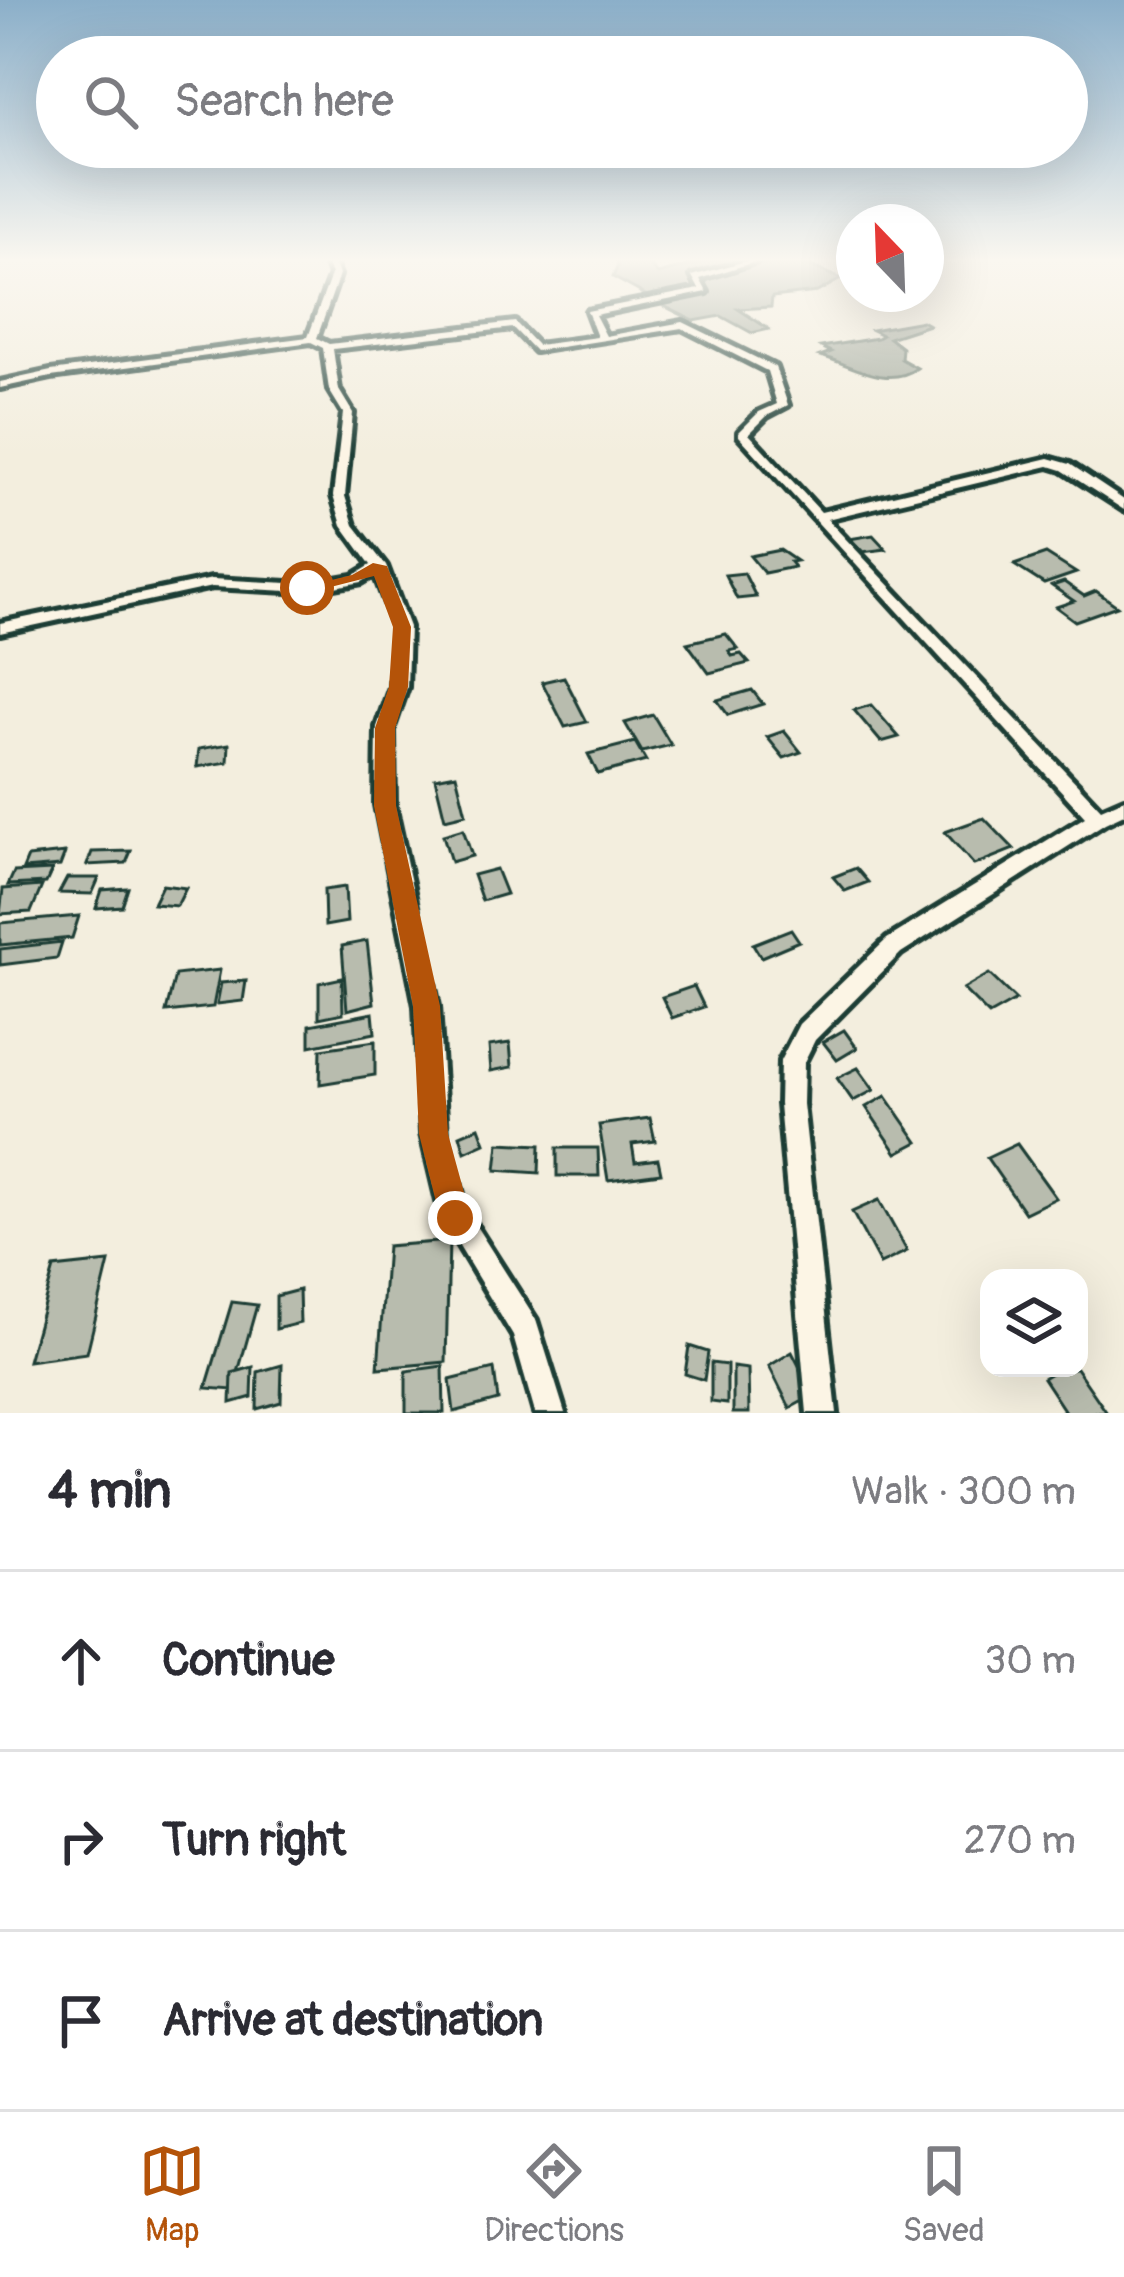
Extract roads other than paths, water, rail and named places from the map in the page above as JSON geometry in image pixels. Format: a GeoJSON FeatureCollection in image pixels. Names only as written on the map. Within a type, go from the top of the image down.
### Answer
{"type":"FeatureCollection","features":[{"type":"Feature","properties":{"kind":"street"},"geometry":{"type":"LineString","coordinates":[[324,325],[320,343],[330,382],[336,400],[348,412],[339,496],[348,525],[379,566],[402,627],[398,687],[385,728],[385,806],[427,1006],[434,1134],[455,1218],[526,1330],[550,1413]]}},
{"type":"Feature","properties":{"kind":"street"},"geometry":{"type":"LineString","coordinates":[[0,385],[51,374],[514,325],[535,348],[682,325],[771,369],[783,405],[763,414],[743,434],[1098,818]]}},
{"type":"Feature","properties":{"kind":"street"},"geometry":{"type":"LineString","coordinates":[[596,325],[603,339]]}},
{"type":"Feature","properties":{"kind":"street"},"geometry":{"type":"LineString","coordinates":[[818,518],[1049,462],[1066,467],[1124,506]]}},
{"type":"Feature","properties":{"kind":"street"},"geometry":{"type":"LineString","coordinates":[[0,628],[212,583],[307,588],[357,579],[379,566]]}},
{"type":"Feature","properties":{"kind":"street"},"geometry":{"type":"LineString","coordinates":[[823,1413],[791,1104],[793,1061],[807,1032],[894,946],[1124,806]]}}]}
